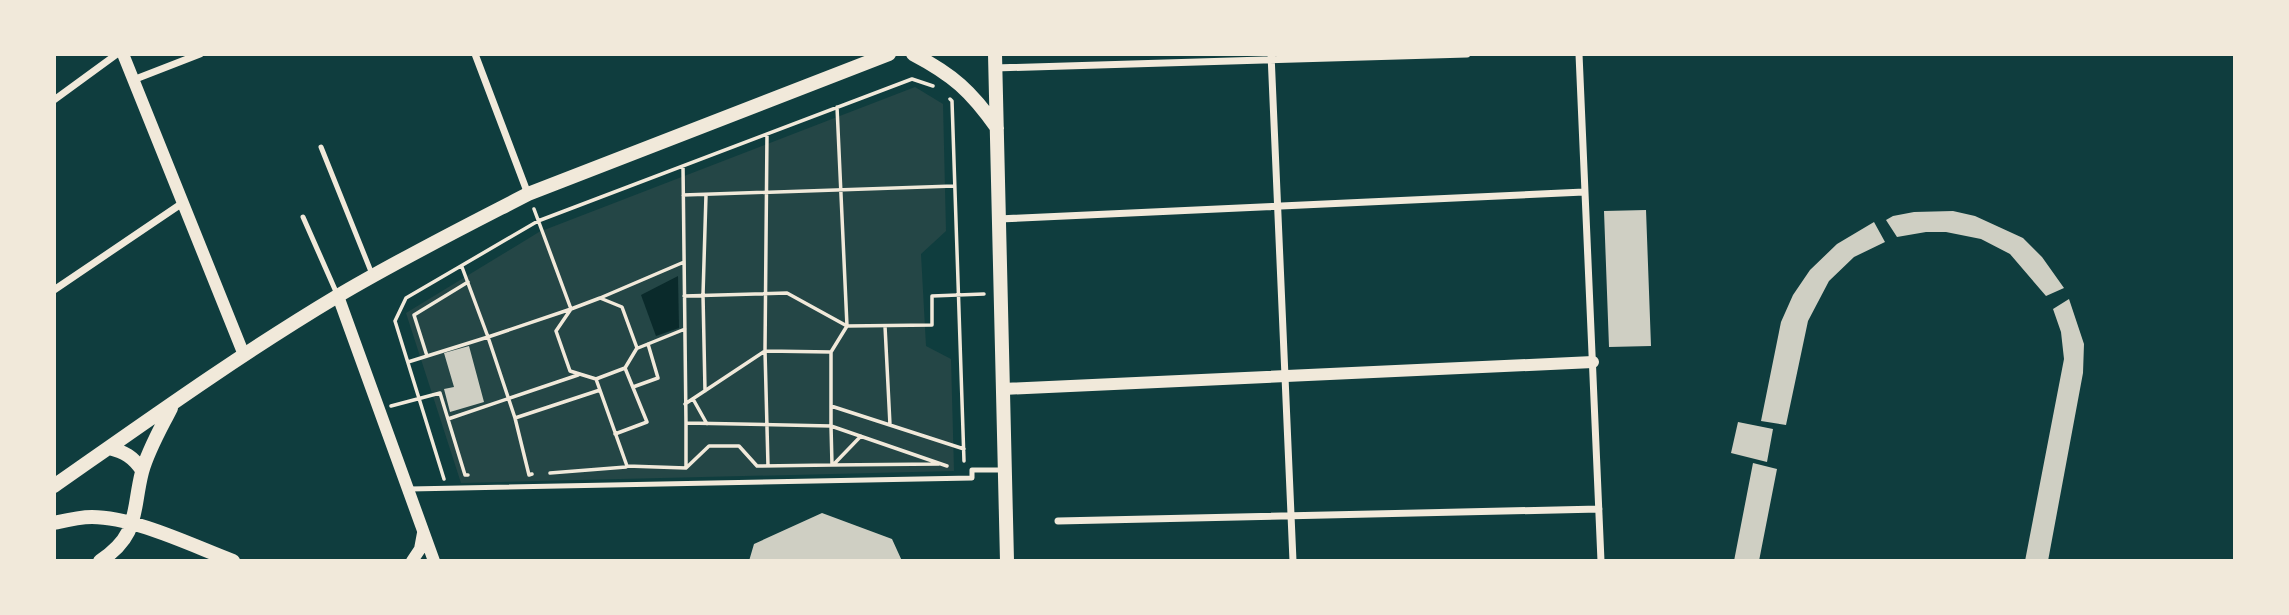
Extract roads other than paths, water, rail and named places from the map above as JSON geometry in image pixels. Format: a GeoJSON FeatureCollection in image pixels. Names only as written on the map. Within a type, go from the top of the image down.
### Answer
{"type":"FeatureCollection","features":[{"type":"Feature","properties":{"kind":"main road"},"geometry":{"type":"LineString","coordinates":[[913,54],[941,69],[976,98],[997,128]]}},
{"type":"Feature","properties":{"kind":"main road"},"geometry":{"type":"LineString","coordinates":[[54,486],[244,355],[338,296],[528,194],[884,55]]}},
{"type":"Feature","properties":{"kind":"main road"},"geometry":{"type":"LineString","coordinates":[[995,61],[1007,561]]}},
{"type":"Feature","properties":{"kind":"main road"},"geometry":{"type":"LineString","coordinates":[[100,561],[123,541],[134,524],[142,470],[173,405]]}},
{"type":"Feature","properties":{"kind":"main road"},"geometry":{"type":"LineString","coordinates":[[109,448],[126,453],[142,470]]}},
{"type":"Feature","properties":{"kind":"main road"},"geometry":{"type":"LineString","coordinates":[[54,523],[93,517],[111,519],[134,524],[233,561]]}},
{"type":"Feature","properties":{"kind":"street"},"geometry":{"type":"LineString","coordinates":[[54,100],[117,54]]}},
{"type":"Feature","properties":{"kind":"street"},"geometry":{"type":"LineString","coordinates":[[123,54],[181,204],[244,355]]}},
{"type":"Feature","properties":{"kind":"street"},"geometry":{"type":"LineString","coordinates":[[133,80],[200,54]]}},
{"type":"Feature","properties":{"kind":"street"},"geometry":{"type":"LineString","coordinates":[[475,54],[528,194]]}},
{"type":"Feature","properties":{"kind":"street"},"geometry":{"type":"LineString","coordinates":[[995,61],[1467,54]]}},
{"type":"Feature","properties":{"kind":"street"},"geometry":{"type":"LineString","coordinates":[[1579,54],[1601,561]]}},
{"type":"Feature","properties":{"kind":"street"},"geometry":{"type":"LineString","coordinates":[[1271,57],[1293,561]]}},
{"type":"Feature","properties":{"kind":"street"},"geometry":{"type":"LineString","coordinates":[[999,219],[1584,192]]}},
{"type":"Feature","properties":{"kind":"street"},"geometry":{"type":"LineString","coordinates":[[54,290],[181,204]]}},
{"type":"Feature","properties":{"kind":"street"},"geometry":{"type":"LineString","coordinates":[[338,296],[434,561]]}},
{"type":"Feature","properties":{"kind":"street"},"geometry":{"type":"LineString","coordinates":[[1003,389],[1593,362]]}},
{"type":"Feature","properties":{"kind":"street"},"geometry":{"type":"LineString","coordinates":[[1058,521],[1599,509]]}},
{"type":"Feature","properties":{"kind":"street"},"geometry":{"type":"LineString","coordinates":[[412,561],[420,549],[424,532]]}},
{"type":"Feature","properties":{"kind":"lane"},"geometry":{"type":"LineString","coordinates":[[321,147],[374,277]]}},
{"type":"Feature","properties":{"kind":"lane"},"geometry":{"type":"LineString","coordinates":[[303,217],[338,296]]}},
{"type":"Feature","properties":{"kind":"lane"},"geometry":{"type":"LineString","coordinates":[[408,489],[972,478],[972,470],[1005,470]]}}]}
